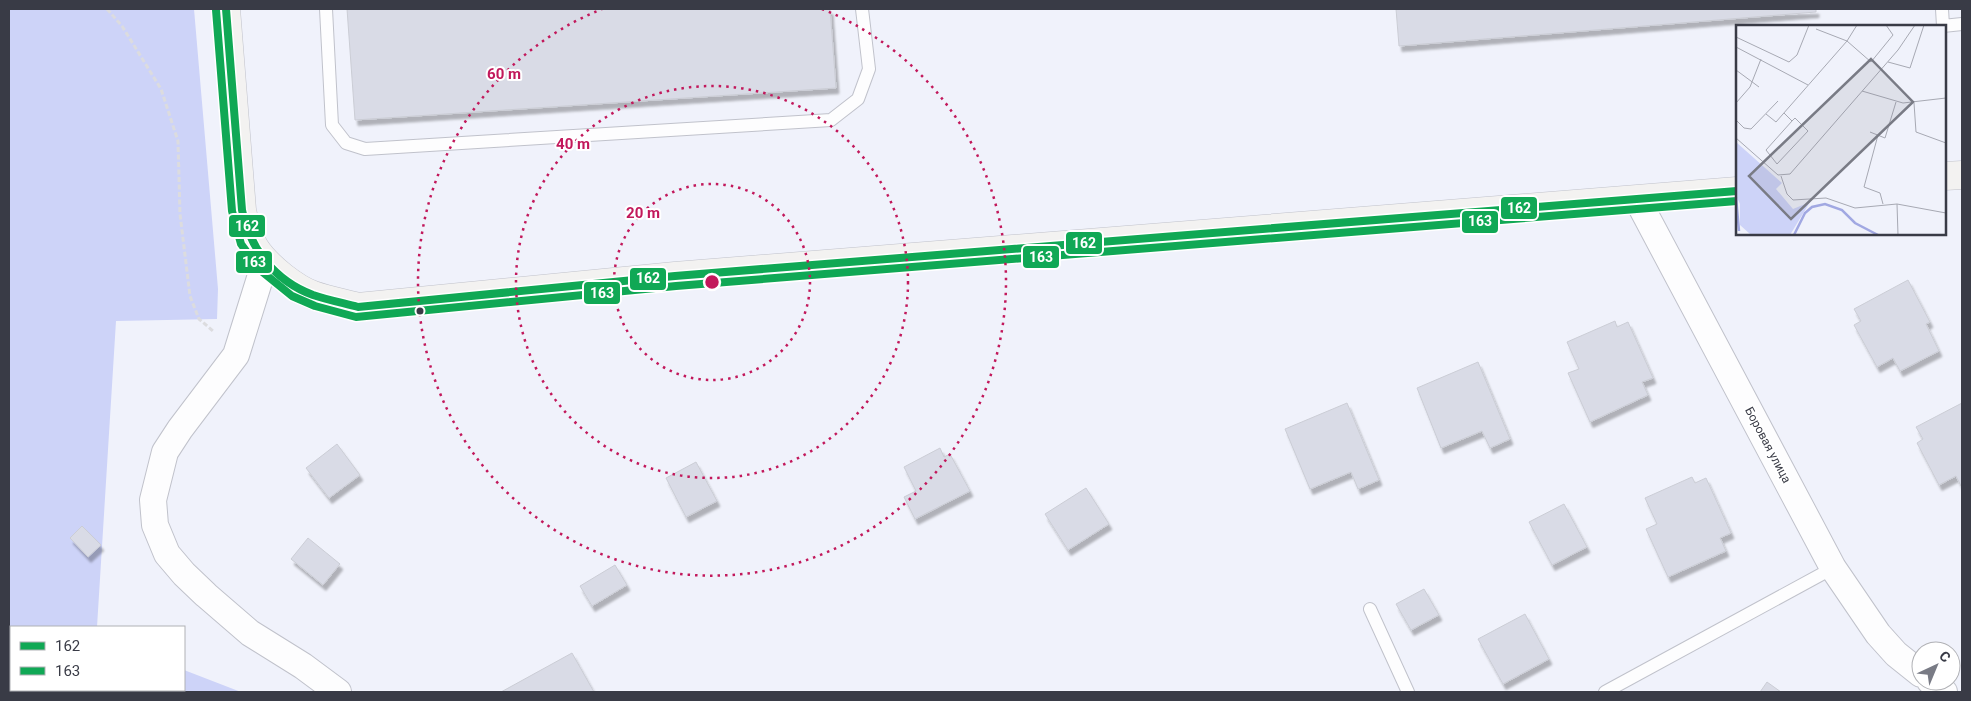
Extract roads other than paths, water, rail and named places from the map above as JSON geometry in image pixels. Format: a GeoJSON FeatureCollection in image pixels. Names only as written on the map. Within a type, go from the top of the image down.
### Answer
{"type":"FeatureCollection","features":[{"type":"Feature","properties":{"kind":"street"},"geometry":{"type":"LineString","coordinates":[[226,9],[242,210],[246,230],[254,247],[265,262],[292,284],[313,295],[358,307],[675,276],[1736,191]]}},
{"type":"Feature","properties":{"kind":"street"},"geometry":{"type":"LineString","coordinates":[[1946,176],[1962,175]]}},
{"type":"Feature","properties":{"kind":"street","name":"Боровая улица"},"geometry":{"type":"LineString","coordinates":[[1637,199],[1833,568],[1878,634],[1896,654],[1911,666]]}},
{"type":"Feature","properties":{"kind":"street"},"geometry":{"type":"LineString","coordinates":[[265,262],[236,355],[165,452],[153,500],[155,525],[167,554],[206,595],[250,633],[303,666],[338,692]]}},
{"type":"Feature","properties":{"kind":"lane"},"geometry":{"type":"LineString","coordinates":[[326,9],[332,125],[346,143],[365,149],[831,120],[858,99],[868,69],[862,9]]}},
{"type":"Feature","properties":{"kind":"lane"},"geometry":{"type":"LineString","coordinates":[[1942,9],[1943,25]]}},
{"type":"Feature","properties":{"kind":"lane"},"geometry":{"type":"LineString","coordinates":[[1946,26],[1962,24]]}},
{"type":"Feature","properties":{"kind":"lane"},"geometry":{"type":"LineString","coordinates":[[1605,692],[1833,568]]}},
{"type":"Feature","properties":{"kind":"lane"},"geometry":{"type":"LineString","coordinates":[[1370,609],[1408,692]]}}]}
